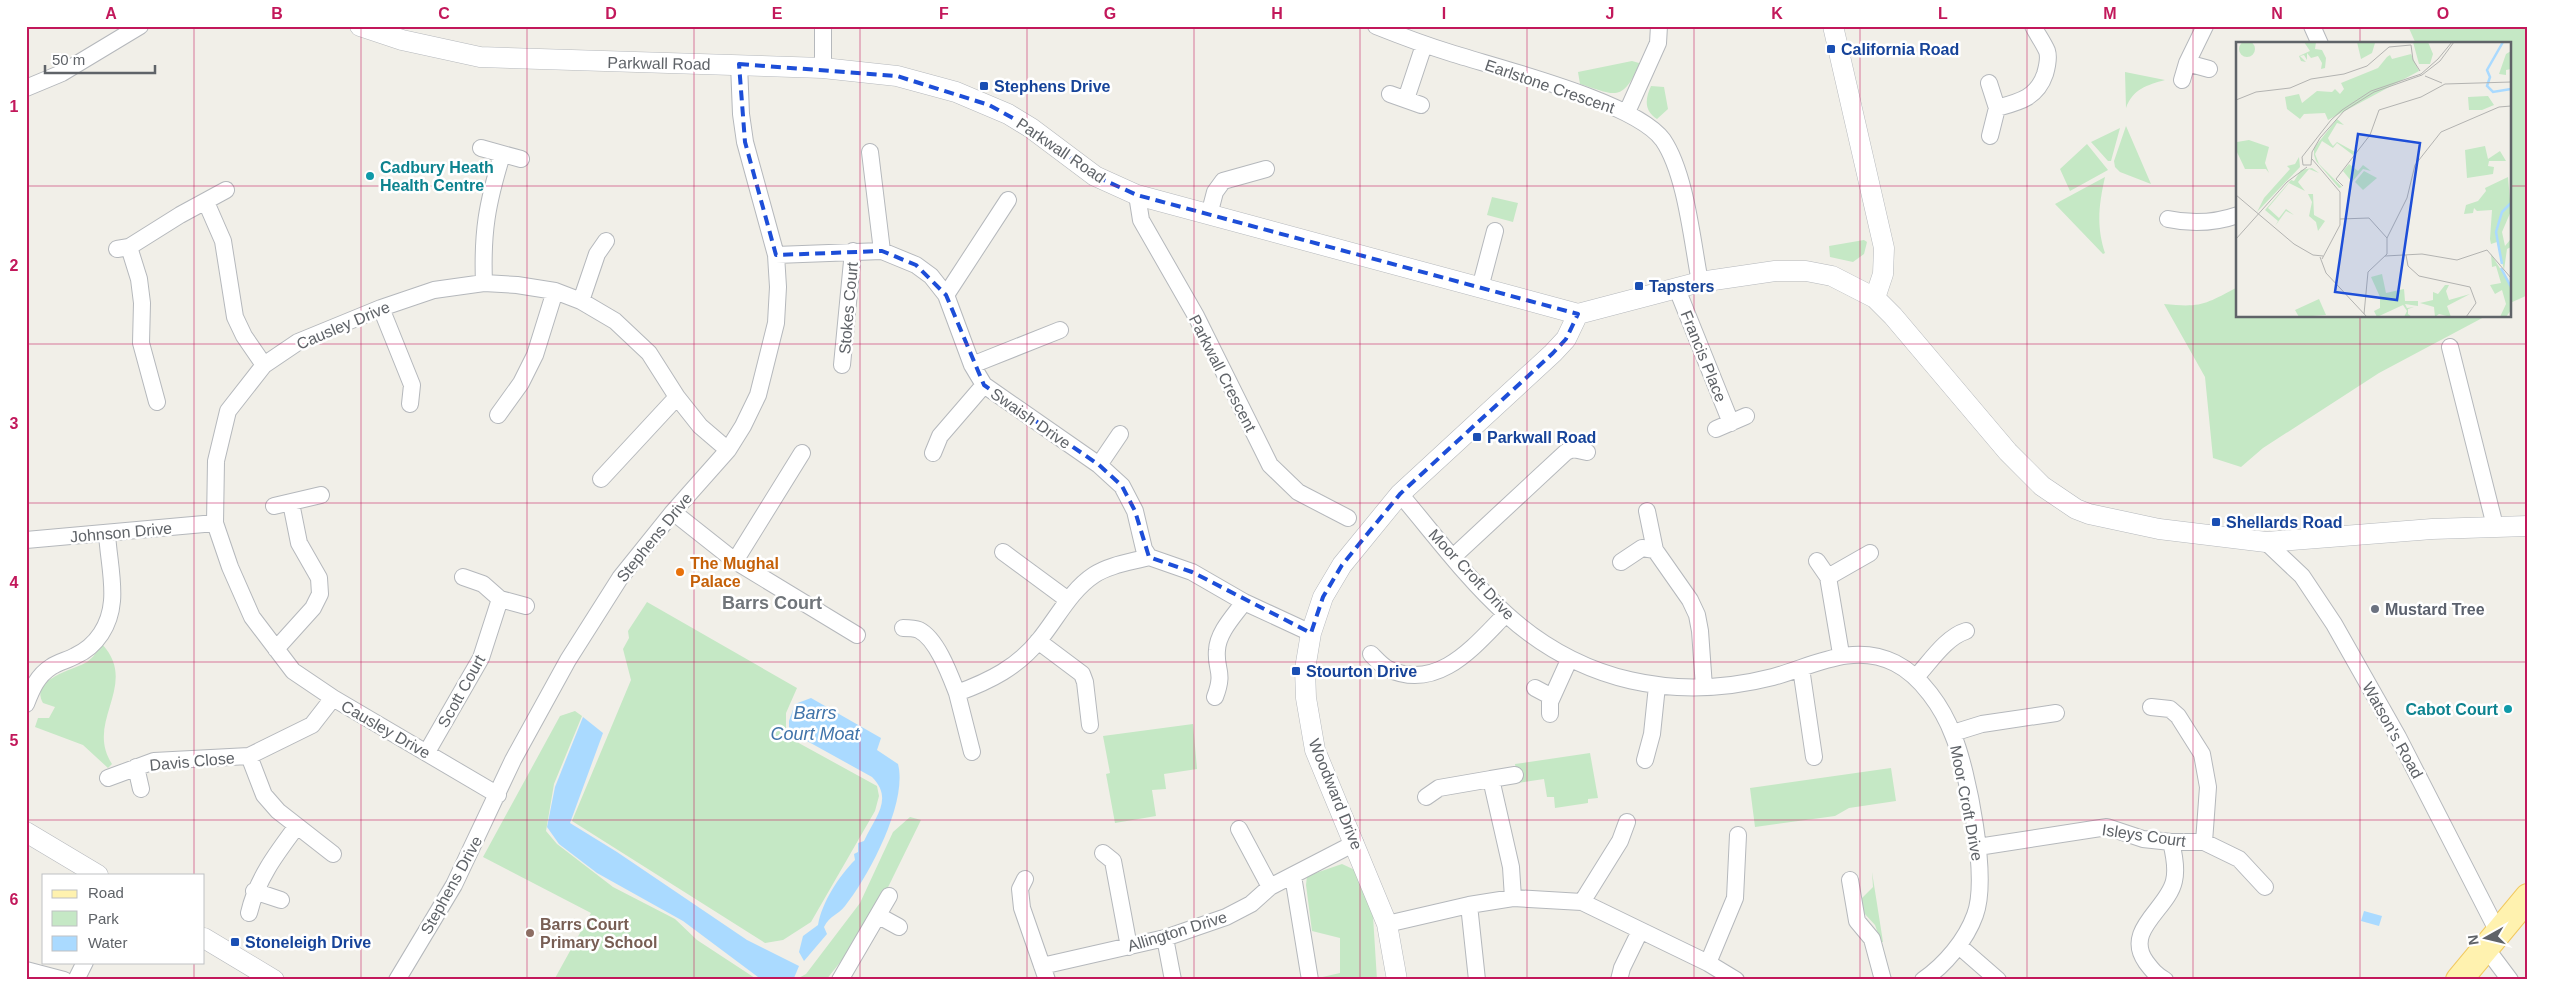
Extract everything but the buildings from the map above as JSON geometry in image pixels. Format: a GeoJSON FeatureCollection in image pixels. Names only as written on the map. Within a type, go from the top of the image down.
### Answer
{"type":"FeatureCollection","features":[{"type":"Feature","properties":{"kind":"main road"},"geometry":{"type":"LineString","coordinates":[[2459,980],[2528,897]]}},
{"type":"Feature","properties":{"kind":"street"},"geometry":{"type":"LineString","coordinates":[[26,88],[62,73],[140,26]]}},
{"type":"Feature","properties":{"kind":"street","name":"Parkwall Road"},"geometry":{"type":"LineString","coordinates":[[360,26],[402,40],[480,57],[739,64],[823,68],[897,76],[956,92],[981,102],[1031,128],[1095,176],[1138,195],[1578,314],[1700,282],[1751,274],[1806,271],[1832,276],[1875,298]]}},
{"type":"Feature","properties":{"kind":"street"},"geometry":{"type":"LineString","coordinates":[[823,68],[824,26]]}},
{"type":"Feature","properties":{"kind":"street","name":"Earlstone Crescent"},"geometry":{"type":"LineString","coordinates":[[1376,26],[1424,45],[1535,79],[1627,112],[1662,138],[1671,154],[1678,173],[1700,282]]}},
{"type":"Feature","properties":{"kind":"street"},"geometry":{"type":"LineString","coordinates":[[1627,112],[1658,43],[1659,26]]}},
{"type":"Feature","properties":{"kind":"street"},"geometry":{"type":"LineString","coordinates":[[1833,26],[1884,248],[1882,274],[1875,298],[1893,316],[2008,452],[2042,486],[2089,514],[2159,529],[2266,542],[2495,526],[2528,526]]}},
{"type":"Feature","properties":{"kind":"street"},"geometry":{"type":"LineString","coordinates":[[1996,108],[2023,101],[2042,84],[2047,69],[2048,52],[2033,26]]}},
{"type":"Feature","properties":{"kind":"street"},"geometry":{"type":"LineString","coordinates":[[2182,80],[2187,63],[2205,26]]}},
{"type":"Feature","properties":{"kind":"street"},"geometry":{"type":"LineString","coordinates":[[2312,26],[2319,42]]}},
{"type":"Feature","properties":{"kind":"street"},"geometry":{"type":"LineString","coordinates":[[1406,99],[1424,45]]}},
{"type":"Feature","properties":{"kind":"street"},"geometry":{"type":"LineString","coordinates":[[2187,63],[2209,69]]}},
{"type":"Feature","properties":{"kind":"street","name":"Stephens Drive"},"geometry":{"type":"LineString","coordinates":[[397,980],[454,885],[513,760],[568,660],[620,578],[673,512],[728,450],[743,426],[758,395],[776,323],[778,288],[776,255],[745,142],[741,114],[739,64]]}},
{"type":"Feature","properties":{"kind":"street"},"geometry":{"type":"LineString","coordinates":[[1989,83],[1996,108],[1990,136]]}},
{"type":"Feature","properties":{"kind":"street"},"geometry":{"type":"LineString","coordinates":[[1390,94],[1421,105]]}},
{"type":"Feature","properties":{"kind":"street"},"geometry":{"type":"LineString","coordinates":[[481,148],[521,159]]}},
{"type":"Feature","properties":{"kind":"street"},"geometry":{"type":"LineString","coordinates":[[870,152],[882,251]]}},
{"type":"Feature","properties":{"kind":"street"},"geometry":{"type":"LineString","coordinates":[[484,283],[482,242],[488,198],[502,155]]}},
{"type":"Feature","properties":{"kind":"street"},"geometry":{"type":"LineString","coordinates":[[1209,214],[1215,192],[1223,181],[1266,169]]}},
{"type":"Feature","properties":{"kind":"street"},"geometry":{"type":"LineString","coordinates":[[156,402],[141,343],[140,287],[123,248],[226,190]]}},
{"type":"Feature","properties":{"kind":"street","name":"Parkwall Crescent"},"geometry":{"type":"LineString","coordinates":[[1138,195],[1141,220],[1196,316],[1270,465],[1298,492],[1348,518]]}},
{"type":"Feature","properties":{"kind":"street"},"geometry":{"type":"LineString","coordinates":[[946,295],[1008,200]]}},
{"type":"Feature","properties":{"kind":"street"},"geometry":{"type":"LineString","coordinates":[[206,202],[224,241],[235,317],[244,336],[264,365]]}},
{"type":"Feature","properties":{"kind":"street"},"geometry":{"type":"LineString","coordinates":[[2168,219],[2184,222],[2209,221],[2236,215]]}},
{"type":"Feature","properties":{"kind":"street"},"geometry":{"type":"LineString","coordinates":[[1480,288],[1495,231]]}},
{"type":"Feature","properties":{"kind":"street"},"geometry":{"type":"LineString","coordinates":[[581,301],[597,254],[606,241]]}},
{"type":"Feature","properties":{"kind":"street","name":"Stokes Court"},"geometry":{"type":"LineString","coordinates":[[842,365],[853,251]]}},
{"type":"Feature","properties":{"kind":"street","name":"Swaish Drive"},"geometry":{"type":"LineString","coordinates":[[776,255],[882,251],[916,265],[931,276],[946,295],[972,364],[984,385],[1099,465],[1122,486],[1129,497],[1140,526],[1144,549],[1149,557]]}},
{"type":"Feature","properties":{"kind":"street","name":"Causley Drive"},"geometry":{"type":"LineString","coordinates":[[498,795],[333,698],[293,670],[252,617],[230,567],[215,523],[216,461],[228,411],[264,365],[298,342],[381,308],[434,290],[484,283],[555,291],[581,301],[615,321],[649,353],[677,397],[700,426],[728,450]]}},
{"type":"Feature","properties":{"kind":"street","name":"Francis Place"},"geometry":{"type":"LineString","coordinates":[[1677,288],[1731,422]]}},
{"type":"Feature","properties":{"kind":"street"},"geometry":{"type":"LineString","coordinates":[[498,415],[521,383],[535,355],[555,291]]}},
{"type":"Feature","properties":{"kind":"street"},"geometry":{"type":"LineString","coordinates":[[381,308],[412,385],[410,404]]}},
{"type":"Feature","properties":{"kind":"street","name":"Woodward Drive"},"geometry":{"type":"LineString","coordinates":[[1397,980],[1387,924],[1315,750],[1306,698],[1305,669],[1310,633],[1323,597],[1342,565],[1400,494],[1553,353],[1566,338],[1578,314]]}},
{"type":"Feature","properties":{"kind":"street"},"geometry":{"type":"LineString","coordinates":[[972,364],[1060,330]]}},
{"type":"Feature","properties":{"kind":"street"},"geometry":{"type":"LineString","coordinates":[[2450,347],[2495,526]]}},
{"type":"Feature","properties":{"kind":"street"},"geometry":{"type":"LineString","coordinates":[[933,453],[940,436],[984,385]]}},
{"type":"Feature","properties":{"kind":"street"},"geometry":{"type":"LineString","coordinates":[[601,479],[677,397]]}},
{"type":"Feature","properties":{"kind":"street"},"geometry":{"type":"LineString","coordinates":[[1099,465],[1120,434]]}},
{"type":"Feature","properties":{"kind":"street"},"geometry":{"type":"LineString","coordinates":[[1453,557],[1566,452],[1573,449],[1587,452]]}},
{"type":"Feature","properties":{"kind":"street"},"geometry":{"type":"LineString","coordinates":[[735,561],[802,453]]}},
{"type":"Feature","properties":{"kind":"street","name":"Moor Croft Drive"},"geometry":{"type":"LineString","coordinates":[[1400,494],[1453,557],[1506,614],[1569,660],[1611,675],[1657,686],[1704,687],[1733,685],[1802,668],[1841,654],[1870,656],[1894,662],[1916,677],[1937,706],[1953,733],[1961,760],[1978,847],[1981,882],[1976,914],[1959,946],[1923,980]]}},
{"type":"Feature","properties":{"kind":"street"},"geometry":{"type":"LineString","coordinates":[[274,506],[321,495]]}},
{"type":"Feature","properties":{"kind":"street"},"geometry":{"type":"LineString","coordinates":[[276,649],[313,608],[320,594],[319,578],[299,543],[291,503]]}},
{"type":"Feature","properties":{"kind":"street"},"geometry":{"type":"LineString","coordinates":[[673,512],[735,561],[857,635]]}},
{"type":"Feature","properties":{"kind":"street"},"geometry":{"type":"LineString","coordinates":[[1647,512],[1656,550],[1690,600],[1697,615],[1704,687]]}},
{"type":"Feature","properties":{"kind":"street","name":"Johnson Drive"},"geometry":{"type":"LineString","coordinates":[[26,540],[215,523]]}},
{"type":"Feature","properties":{"kind":"street"},"geometry":{"type":"LineString","coordinates":[[26,704],[35,682],[43,674],[52,666],[86,650],[99,637],[106,625],[112,600],[106,533]]}},
{"type":"Feature","properties":{"kind":"street","name":"Watson's Road"},"geometry":{"type":"LineString","coordinates":[[2266,542],[2302,576],[2334,624],[2398,737],[2510,980]]}},
{"type":"Feature","properties":{"kind":"street"},"geometry":{"type":"LineString","coordinates":[[1621,562],[1635,550],[1650,547],[1656,550]]}},
{"type":"Feature","properties":{"kind":"street"},"geometry":{"type":"LineString","coordinates":[[1003,552],[1068,600]]}},
{"type":"Feature","properties":{"kind":"street"},"geometry":{"type":"LineString","coordinates":[[1828,577],[1870,553]]}},
{"type":"Feature","properties":{"kind":"street"},"geometry":{"type":"LineString","coordinates":[[958,693],[987,682],[1009,669],[1038,641],[1068,600],[1086,580],[1096,573],[1149,557],[1155,561],[1192,572],[1244,602],[1310,633]]}},
{"type":"Feature","properties":{"kind":"street"},"geometry":{"type":"LineString","coordinates":[[1816,562],[1828,577],[1841,654]]}},
{"type":"Feature","properties":{"kind":"street"},"geometry":{"type":"LineString","coordinates":[[463,577],[483,584],[500,599],[526,606]]}},
{"type":"Feature","properties":{"kind":"street","name":"Scott Court"},"geometry":{"type":"LineString","coordinates":[[427,752],[481,658],[500,599]]}},
{"type":"Feature","properties":{"kind":"street"},"geometry":{"type":"LineString","coordinates":[[1215,697],[1220,678],[1216,652],[1219,637],[1244,602]]}},
{"type":"Feature","properties":{"kind":"street"},"geometry":{"type":"LineString","coordinates":[[1371,654],[1387,669],[1404,674],[1425,674],[1443,670],[1457,662],[1506,614]]}},
{"type":"Feature","properties":{"kind":"street"},"geometry":{"type":"LineString","coordinates":[[903,628],[919,630],[927,636],[944,661],[958,693],[972,752]]}},
{"type":"Feature","properties":{"kind":"street"},"geometry":{"type":"LineString","coordinates":[[1916,677],[1950,640],[1958,633],[1966,630]]}},
{"type":"Feature","properties":{"kind":"street"},"geometry":{"type":"LineString","coordinates":[[1038,641],[1082,674],[1085,682],[1090,726]]}},
{"type":"Feature","properties":{"kind":"street"},"geometry":{"type":"LineString","coordinates":[[1550,714],[1552,697],[1569,660]]}},
{"type":"Feature","properties":{"kind":"street"},"geometry":{"type":"LineString","coordinates":[[1802,668],[1814,757]]}},
{"type":"Feature","properties":{"kind":"street"},"geometry":{"type":"LineString","coordinates":[[1645,760],[1652,734],[1657,686]]}},
{"type":"Feature","properties":{"kind":"street"},"geometry":{"type":"LineString","coordinates":[[1535,688],[1552,697]]}},
{"type":"Feature","properties":{"kind":"street","name":"Davis Close"},"geometry":{"type":"LineString","coordinates":[[108,778],[154,761],[248,756],[289,738],[312,725],[333,698]]}},
{"type":"Feature","properties":{"kind":"street"},"geometry":{"type":"LineString","coordinates":[[2151,708],[2170,709],[2178,716],[2202,754],[2208,787],[2204,842]]}},
{"type":"Feature","properties":{"kind":"street"},"geometry":{"type":"LineString","coordinates":[[1953,733],[1982,724],[2056,713]]}},
{"type":"Feature","properties":{"kind":"street","name":"Davis Close"},"geometry":{"type":"LineString","coordinates":[[248,756],[264,795],[278,811],[333,854]]}},
{"type":"Feature","properties":{"kind":"street","name":"Davis Close"},"geometry":{"type":"LineString","coordinates":[[136,767],[141,789]]}},
{"type":"Feature","properties":{"kind":"street"},"geometry":{"type":"LineString","coordinates":[[1426,797],[1438,788],[1515,775]]}},
{"type":"Feature","properties":{"kind":"street"},"geometry":{"type":"LineString","coordinates":[[1491,779],[1511,867],[1513,898]]}},
{"type":"Feature","properties":{"kind":"street"},"geometry":{"type":"LineString","coordinates":[[1582,902],[1620,840],[1627,822]]}},
{"type":"Feature","properties":{"kind":"street"},"geometry":{"type":"LineString","coordinates":[[249,913],[254,891],[267,866],[296,826]]}},
{"type":"Feature","properties":{"kind":"street","name":"Isleys Court"},"geometry":{"type":"LineString","coordinates":[[1978,847],[2107,827],[2143,838],[2171,842],[2204,842],[2239,860],[2265,887]]}},
{"type":"Feature","properties":{"kind":"street"},"geometry":{"type":"LineString","coordinates":[[1239,829],[1270,887]]}},
{"type":"Feature","properties":{"kind":"street"},"geometry":{"type":"LineString","coordinates":[[26,833],[96,874]]}},
{"type":"Feature","properties":{"kind":"street"},"geometry":{"type":"LineString","coordinates":[[1708,963],[1735,898],[1738,835]]}},
{"type":"Feature","properties":{"kind":"street"},"geometry":{"type":"LineString","coordinates":[[2165,980],[2156,975],[2141,954],[2141,931],[2164,900],[2174,880],[2171,842]]}},
{"type":"Feature","properties":{"kind":"street","name":"Allington Drive"},"geometry":{"type":"LineString","coordinates":[[1025,879],[1020,889],[1022,908],[1045,973],[1129,947],[1166,938],[1226,917],[1251,904],[1270,887],[1355,843]]}},
{"type":"Feature","properties":{"kind":"street"},"geometry":{"type":"LineString","coordinates":[[1103,853],[1114,861],[1129,947]]}},
{"type":"Feature","properties":{"kind":"street"},"geometry":{"type":"LineString","coordinates":[[1293,876],[1310,980]]}},
{"type":"Feature","properties":{"kind":"street"},"geometry":{"type":"LineString","coordinates":[[1850,880],[1857,921],[1872,939],[1884,980]]}},
{"type":"Feature","properties":{"kind":"street"},"geometry":{"type":"LineString","coordinates":[[254,891],[281,900]]}},
{"type":"Feature","properties":{"kind":"street"},"geometry":{"type":"LineString","coordinates":[[840,980],[890,896]]}},
{"type":"Feature","properties":{"kind":"street"},"geometry":{"type":"LineString","coordinates":[[1387,924],[1469,905],[1513,898],[1582,902],[1708,963],[1736,980]]}},
{"type":"Feature","properties":{"kind":"street"},"geometry":{"type":"LineString","coordinates":[[1469,905],[1477,980]]}},
{"type":"Feature","properties":{"kind":"street"},"geometry":{"type":"LineString","coordinates":[[879,916],[899,927]]}},
{"type":"Feature","properties":{"kind":"street","name":"Woodward Drive"},"geometry":{"type":"LineString","coordinates":[[1384,980],[1387,924]]}},
{"type":"Feature","properties":{"kind":"street"},"geometry":{"type":"LineString","coordinates":[[1619,980],[1622,968],[1640,931]]}},
{"type":"Feature","properties":{"kind":"street"},"geometry":{"type":"LineString","coordinates":[[1166,938],[1172,980]]}},
{"type":"Feature","properties":{"kind":"street"},"geometry":{"type":"LineString","coordinates":[[205,939],[274,980]]}},
{"type":"Feature","properties":{"kind":"street"},"geometry":{"type":"LineString","coordinates":[[1959,946],[1998,980]]}},
{"type":"Feature","properties":{"kind":"street"},"geometry":{"type":"LineString","coordinates":[[76,980],[84,964]]}},
{"type":"Feature","properties":{"kind":"street"},"geometry":{"type":"LineString","coordinates":[[26,970],[64,980]]}},
{"type":"Feature","properties":{"kind":"highlighted area"},"geometry":{"type":"Polygon","coordinates":[[[739,64],[897,76],[989,105],[1031,128],[1095,176],[1137,195],[1578,314],[1566,339],[1553,353],[1400,494],[1342,565],[1323,597],[1311,633],[1192,572],[1149,557],[1135,511],[1122,486],[1099,465],[984,385],[946,295],[916,265],[882,251],[776,255],[745,142],[739,64]]]}},
{"type":"Feature","properties":{"kind":"green space"},"geometry":{"type":"Polygon","coordinates":[[[2408,26],[2528,26],[2528,295],[2512,302],[2512,42],[2415,42],[2408,26]]]}},
{"type":"Feature","properties":{"kind":"green space"},"geometry":{"type":"Polygon","coordinates":[[[1632,61],[1639,63],[1639,65],[1628,86],[1622,91],[1610,93],[1580,84],[1578,72],[1632,61]]]}},
{"type":"Feature","properties":{"kind":"green space"},"geometry":{"type":"Polygon","coordinates":[[[2125,72],[2165,80],[2141,89],[2133,96],[2126,108],[2125,72]]]}},
{"type":"Feature","properties":{"kind":"green space"},"geometry":{"type":"Polygon","coordinates":[[[1651,86],[1664,87],[1668,109],[1657,119],[1650,112],[1647,104],[1651,86]]]}},
{"type":"Feature","properties":{"kind":"green space"},"geometry":{"type":"Polygon","coordinates":[[[2126,126],[2151,184],[2120,172],[2115,167],[2114,161],[2126,126]]]}},
{"type":"Feature","properties":{"kind":"green space"},"geometry":{"type":"Polygon","coordinates":[[[2120,128],[2111,161],[2108,161],[2091,142],[2120,128]]]}},
{"type":"Feature","properties":{"kind":"green space"},"geometry":{"type":"Polygon","coordinates":[[[2087,144],[2108,170],[2070,191],[2060,169],[2087,144]]]}},
{"type":"Feature","properties":{"kind":"green space"},"geometry":{"type":"Polygon","coordinates":[[[2105,177],[2099,215],[2100,234],[2105,253],[2103,254],[2055,204],[2105,177]]]}},
{"type":"Feature","properties":{"kind":"green space"},"geometry":{"type":"Polygon","coordinates":[[[1492,197],[1518,203],[1513,222],[1487,215],[1492,197]]]}},
{"type":"Feature","properties":{"kind":"green space"},"geometry":{"type":"Polygon","coordinates":[[[1864,240],[1867,242],[1864,254],[1853,262],[1830,257],[1829,246],[1864,240]]]}},
{"type":"Feature","properties":{"kind":"green space"},"geometry":{"type":"Polygon","coordinates":[[[2236,288],[2236,318],[2482,318],[2379,373],[2263,448],[2241,467],[2213,458],[2205,377],[2164,304],[2195,305],[2236,288]]]}},
{"type":"Feature","properties":{"kind":"green space"},"geometry":{"type":"Polygon","coordinates":[[[647,602],[797,688],[786,713],[786,736],[877,786],[879,796],[875,811],[811,922],[783,940],[765,943],[572,821],[631,680],[623,649],[629,638],[628,631],[647,602]]]}},
{"type":"Feature","properties":{"kind":"green space"},"geometry":{"type":"Polygon","coordinates":[[[102,644],[112,659],[116,674],[104,733],[105,748],[112,764],[108,768],[83,745],[35,727],[38,718],[49,718],[55,707],[43,703],[40,695],[42,688],[55,676],[87,662],[102,644]]]}},
{"type":"Feature","properties":{"kind":"green space"},"geometry":{"type":"Polygon","coordinates":[[[575,711],[582,716],[554,784],[546,831],[557,844],[613,887],[675,919],[697,940],[758,980],[554,980],[591,913],[483,857],[560,716],[575,711]]]}},
{"type":"Feature","properties":{"kind":"green space"},"geometry":{"type":"Polygon","coordinates":[[[1193,724],[1197,769],[1164,774],[1166,789],[1152,790],[1156,816],[1115,823],[1106,774],[1110,773],[1103,736],[1193,724]]]}},
{"type":"Feature","properties":{"kind":"green space"},"geometry":{"type":"Polygon","coordinates":[[[1590,753],[1598,798],[1588,799],[1588,803],[1555,808],[1554,797],[1547,797],[1544,779],[1518,783],[1515,764],[1590,753]]]}},
{"type":"Feature","properties":{"kind":"green space"},"geometry":{"type":"Polygon","coordinates":[[[1891,768],[1896,801],[1849,808],[1835,816],[1755,827],[1750,788],[1891,768]]]}},
{"type":"Feature","properties":{"kind":"green space"},"geometry":{"type":"Polygon","coordinates":[[[910,817],[921,820],[869,926],[826,980],[795,980],[806,974],[860,903],[893,832],[910,817]]]}},
{"type":"Feature","properties":{"kind":"green space"},"geometry":{"type":"Polygon","coordinates":[[[1342,864],[1355,870],[1373,916],[1377,980],[1319,980],[1318,978],[1340,973],[1340,938],[1312,931],[1306,885],[1307,876],[1342,864]]]}},
{"type":"Feature","properties":{"kind":"green space"},"geometry":{"type":"Polygon","coordinates":[[[1872,872],[1883,942],[1881,942],[1875,925],[1864,913],[1861,903],[1862,898],[1873,887],[1872,872]]]}},
{"type":"Feature","properties":{"kind":"water","name":"Barrs Court Moat"},"geometry":{"type":"Polygon","coordinates":[[[811,698],[881,738],[877,750],[898,764],[900,780],[892,818],[875,858],[855,893],[845,906],[826,923],[824,927],[827,934],[804,961],[799,952],[803,936],[818,925],[827,899],[837,882],[855,860],[854,854],[858,852],[858,843],[864,841],[877,816],[882,801],[882,793],[872,777],[789,731],[789,721],[795,704],[811,698]]]}},
{"type":"Feature","properties":{"kind":"water"},"geometry":{"type":"Polygon","coordinates":[[[583,717],[603,733],[570,823],[617,852],[747,940],[799,966],[794,978],[762,980],[683,921],[597,873],[559,844],[547,827],[555,787],[583,717]]]}},
{"type":"Feature","properties":{"kind":"water"},"geometry":{"type":"Polygon","coordinates":[[[2364,911],[2382,916],[2379,926],[2361,921],[2364,911]]]}},
{"type":"Feature","properties":{"kind":"place","name":"California Road"},"geometry":{"type":"Point","coordinates":[1831,49]}},
{"type":"Feature","properties":{"kind":"place","name":"Stephens Drive"},"geometry":{"type":"Point","coordinates":[984,86]}},
{"type":"Feature","properties":{"kind":"place","name":"Cadbury Heath Health Centre"},"geometry":{"type":"Point","coordinates":[370,176]}},
{"type":"Feature","properties":{"kind":"place","name":"Tapsters"},"geometry":{"type":"Point","coordinates":[1639,286]}},
{"type":"Feature","properties":{"kind":"place","name":"Parkwall Road"},"geometry":{"type":"Point","coordinates":[1477,437]}},
{"type":"Feature","properties":{"kind":"place","name":"Shellards Road"},"geometry":{"type":"Point","coordinates":[2216,522]}},
{"type":"Feature","properties":{"kind":"place","name":"The Mughal Palace"},"geometry":{"type":"Point","coordinates":[680,572]}},
{"type":"Feature","properties":{"kind":"place","name":"Mustard Tree"},"geometry":{"type":"Point","coordinates":[2375,609]}},
{"type":"Feature","properties":{"kind":"place","name":"Stourton Drive"},"geometry":{"type":"Point","coordinates":[1296,671]}},
{"type":"Feature","properties":{"kind":"place","name":"Cabot Court"},"geometry":{"type":"Point","coordinates":[2508,709]}},
{"type":"Feature","properties":{"kind":"place","name":"Barrs Court Primary School"},"geometry":{"type":"Point","coordinates":[530,933]}},
{"type":"Feature","properties":{"kind":"place","name":"Stoneleigh Drive"},"geometry":{"type":"Point","coordinates":[235,942]}},
{"type":"Feature","properties":{"kind":"district","name":"Barrs Court"},"geometry":{"type":"Point","coordinates":[772,603]}}]}
